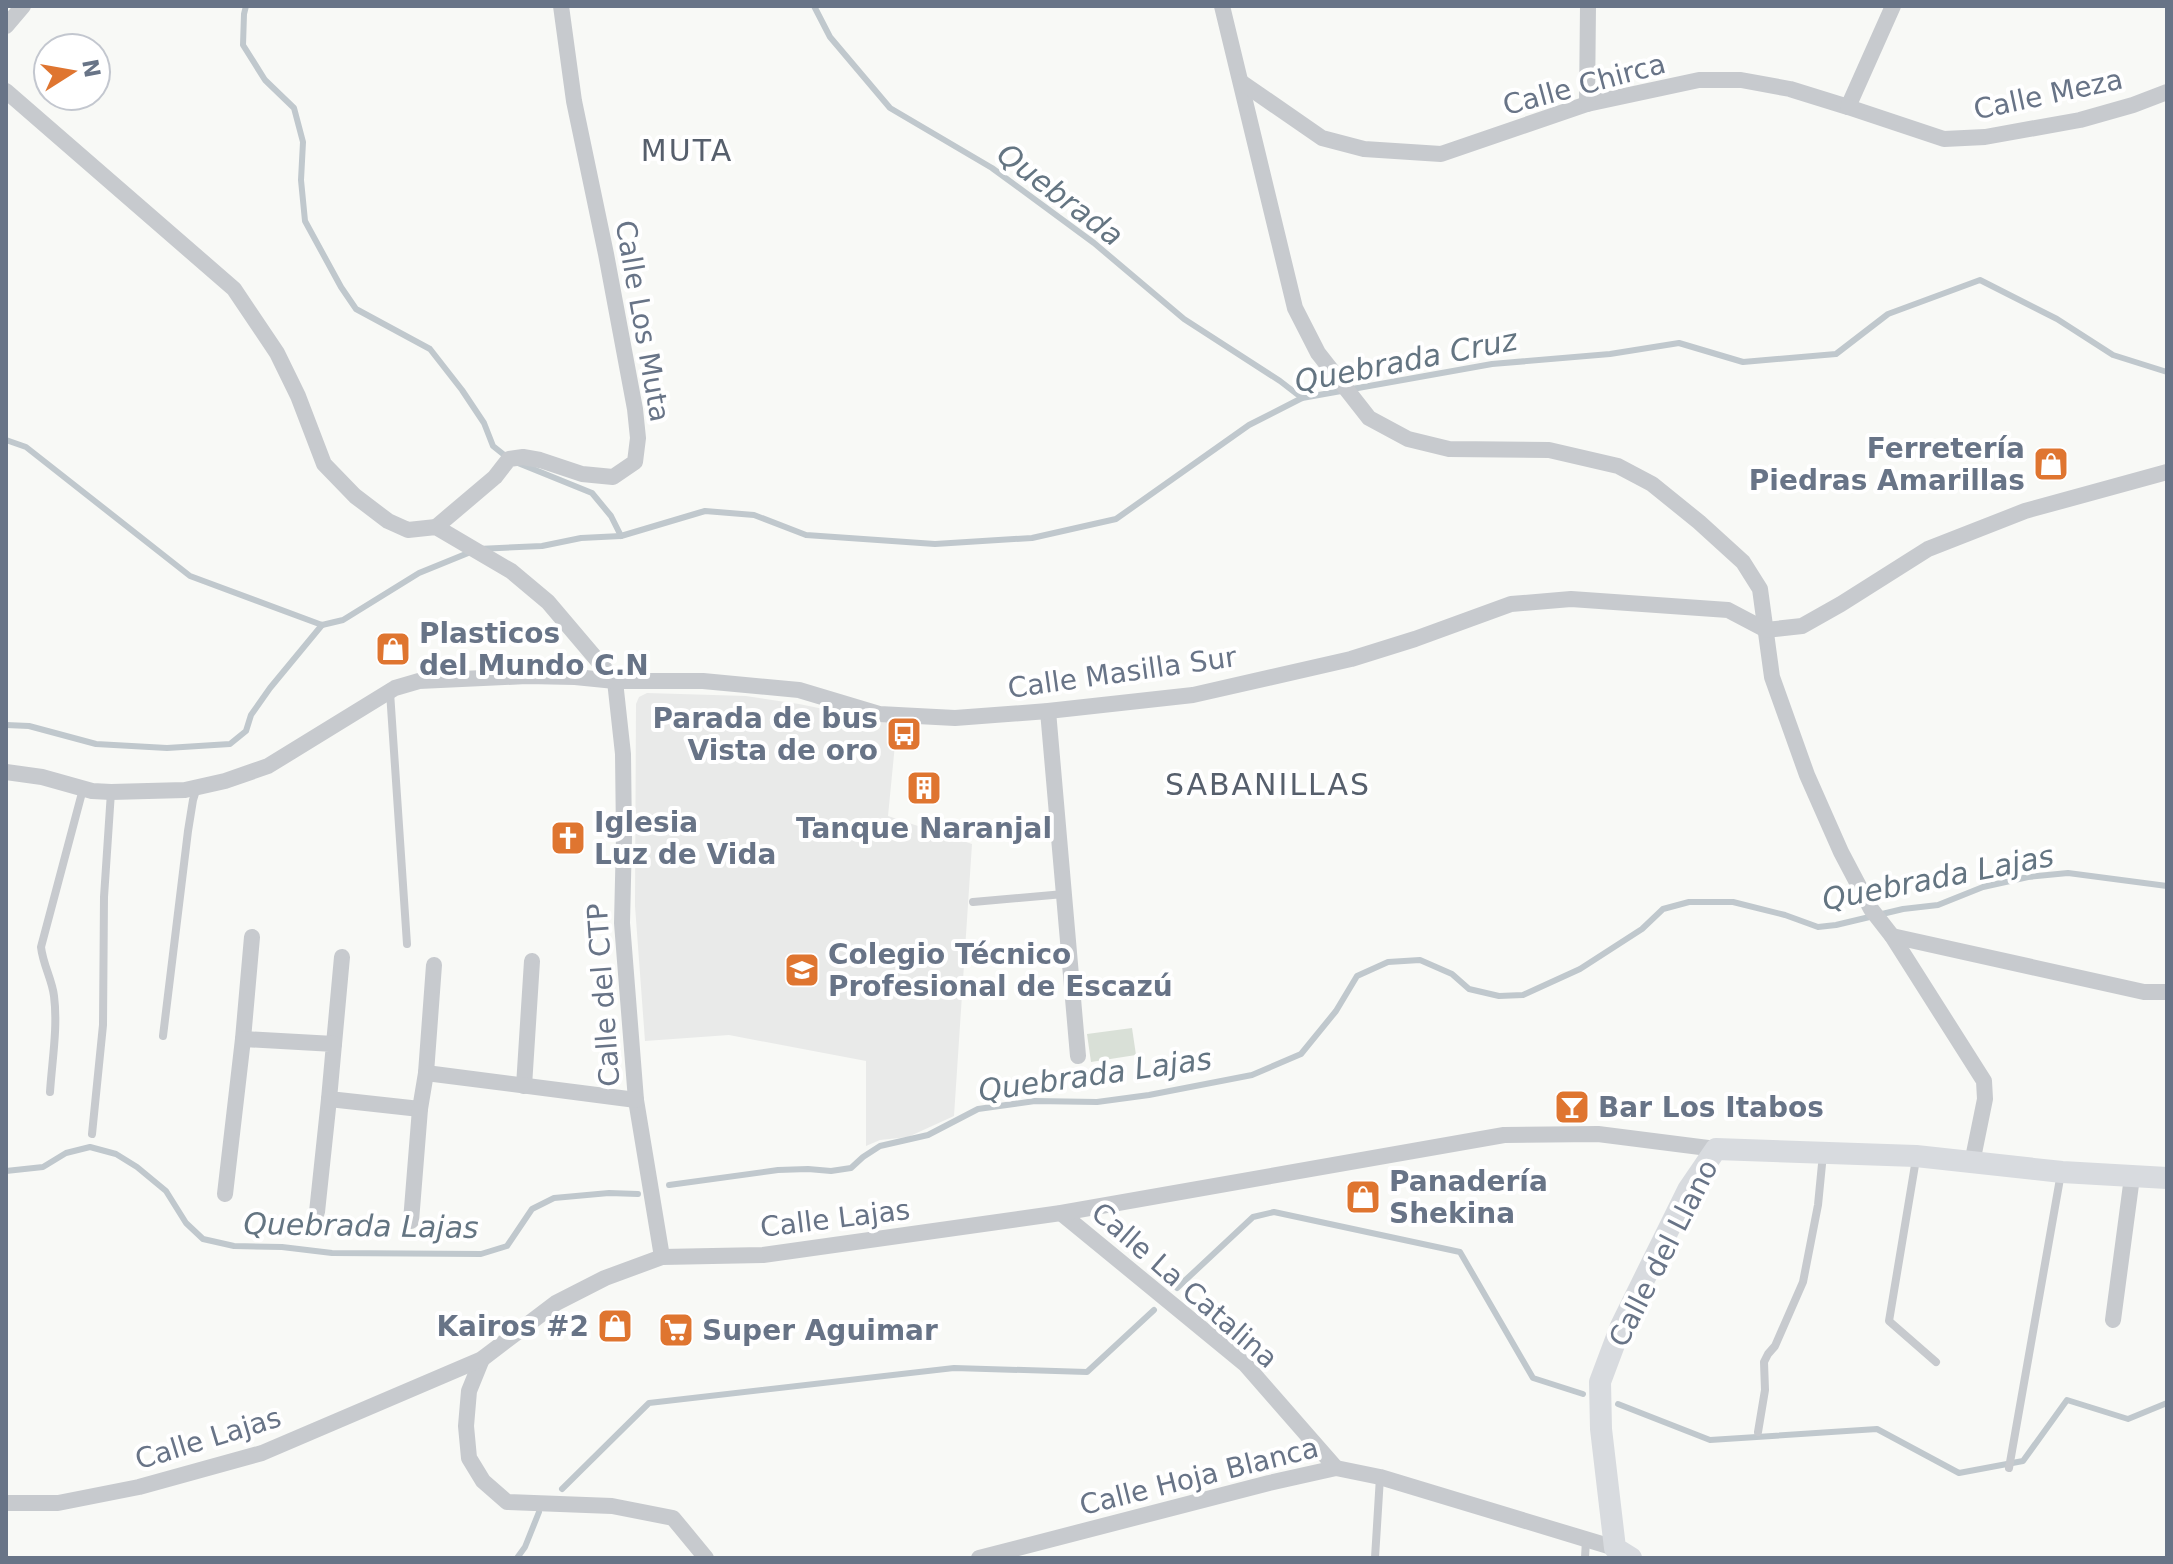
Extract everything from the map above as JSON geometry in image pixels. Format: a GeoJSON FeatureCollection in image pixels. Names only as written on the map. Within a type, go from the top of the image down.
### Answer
{"type":"FeatureCollection","features":[{"type":"Feature","properties":{"kind":"main road","name":"Calle del Llano"},"geometry":{"type":"LineString","coordinates":[[1623,1553],[1601,1429],[1600,1382],[1621,1326],[1688,1190],[1716,1149],[1916,1156],[2062,1172],[2167,1178]]}},
{"type":"Feature","properties":{"kind":"street"},"geometry":{"type":"LineString","coordinates":[[6,26],[23,6]]}},
{"type":"Feature","properties":{"kind":"street","name":"Calle Los Muta"},"geometry":{"type":"LineString","coordinates":[[436,527],[495,477],[505,463],[523,457],[582,474],[613,477],[635,462],[638,438],[635,409],[574,101],[561,6]]}},
{"type":"Feature","properties":{"kind":"street"},"geometry":{"type":"LineString","coordinates":[[1222,6],[1295,308],[1318,353],[1369,418],[1408,439],[1449,449],[1549,450],[1618,466],[1652,484],[1743,562],[1760,589],[1772,677],[1807,775],[1841,852],[1871,909],[1892,936],[1984,1081],[1985,1099],[1972,1163]]}},
{"type":"Feature","properties":{"kind":"street"},"geometry":{"type":"LineString","coordinates":[[1587,104],[1588,6]]}},
{"type":"Feature","properties":{"kind":"street"},"geometry":{"type":"LineString","coordinates":[[1848,107],[1893,6]]}},
{"type":"Feature","properties":{"kind":"street","name":"Calle Chirca"},"geometry":{"type":"LineString","coordinates":[[1241,82],[1322,138],[1364,149],[1441,154],[1587,104],[1699,80],[1741,80],[1790,89],[1848,107]]}},
{"type":"Feature","properties":{"kind":"street"},"geometry":{"type":"LineString","coordinates":[[6,91],[234,289],[277,353],[298,396],[324,464],[355,496],[388,521],[408,530],[436,527],[511,571],[548,602],[615,681]]}},
{"type":"Feature","properties":{"kind":"street","name":"Calle Meza"},"geometry":{"type":"LineString","coordinates":[[1848,107],[1944,139],[1985,137],[2080,120],[2167,92]]}},
{"type":"Feature","properties":{"kind":"street"},"geometry":{"type":"LineString","coordinates":[[1766,630],[1802,626],[1928,549],[1962,535],[2025,511],[2167,472]]}},
{"type":"Feature","properties":{"kind":"street","name":"Calle Masilla Sur"},"geometry":{"type":"LineString","coordinates":[[6,772],[111,792],[185,790],[225,781],[268,766],[390,691],[419,681],[527,676],[615,681],[703,681],[799,690],[879,714],[955,718],[1193,695],[1351,659],[1511,604],[1571,599],[1728,610],[1766,630]]}},
{"type":"Feature","properties":{"kind":"street","name":"Calle del CTP"},"geometry":{"type":"LineString","coordinates":[[615,681],[623,754],[622,923],[636,1100],[662,1257]]}},
{"type":"Feature","properties":{"kind":"street"},"geometry":{"type":"LineString","coordinates":[[1048,711],[1078,1056]]}},
{"type":"Feature","properties":{"kind":"street"},"geometry":{"type":"LineString","coordinates":[[1892,936],[2144,992],[2167,992]]}},
{"type":"Feature","properties":{"kind":"street"},"geometry":{"type":"LineString","coordinates":[[225,1194],[252,937]]}},
{"type":"Feature","properties":{"kind":"street"},"geometry":{"type":"LineString","coordinates":[[317,1212],[342,957]]}},
{"type":"Feature","properties":{"kind":"street"},"geometry":{"type":"LineString","coordinates":[[524,1086],[532,961]]}},
{"type":"Feature","properties":{"kind":"street"},"geometry":{"type":"LineString","coordinates":[[411,1221],[434,965]]}},
{"type":"Feature","properties":{"kind":"street"},"geometry":{"type":"LineString","coordinates":[[243,1039],[334,1044]]}},
{"type":"Feature","properties":{"kind":"street"},"geometry":{"type":"LineString","coordinates":[[426,1073],[636,1100]]}},
{"type":"Feature","properties":{"kind":"street"},"geometry":{"type":"LineString","coordinates":[[329,1099],[420,1109]]}},
{"type":"Feature","properties":{"kind":"street","name":"Calle Lajas"},"geometry":{"type":"LineString","coordinates":[[6,1503],[58,1503],[139,1487],[262,1453],[482,1359],[556,1303],[605,1278],[662,1257],[763,1255],[1061,1213],[1504,1135],[1598,1134],[1716,1149]]}},
{"type":"Feature","properties":{"kind":"street"},"geometry":{"type":"LineString","coordinates":[[2113,1320],[2132,1177]]}},
{"type":"Feature","properties":{"kind":"street","name":"Calle La Catalina"},"geometry":{"type":"LineString","coordinates":[[1061,1213],[1245,1364],[1336,1468]]}},
{"type":"Feature","properties":{"kind":"street"},"geometry":{"type":"LineString","coordinates":[[482,1359],[469,1391],[466,1426],[469,1458],[483,1481],[507,1502],[612,1506],[673,1518],[706,1558]]}},
{"type":"Feature","properties":{"kind":"street","name":"Calle Hoja Blanca"},"geometry":{"type":"LineString","coordinates":[[979,1558],[1336,1468],[1380,1477],[1623,1553]]}},
{"type":"Feature","properties":{"kind":"lane"},"geometry":{"type":"LineString","coordinates":[[390,691],[407,944]]}},
{"type":"Feature","properties":{"kind":"lane"},"geometry":{"type":"LineString","coordinates":[[163,1036],[188,831],[197,787]]}},
{"type":"Feature","properties":{"kind":"lane"},"geometry":{"type":"LineString","coordinates":[[50,1092],[54,1000],[41,947],[83,789]]}},
{"type":"Feature","properties":{"kind":"lane"},"geometry":{"type":"LineString","coordinates":[[92,1134],[103,1025],[104,897],[111,792]]}},
{"type":"Feature","properties":{"kind":"lane"},"geometry":{"type":"LineString","coordinates":[[973,902],[1065,894]]}},
{"type":"Feature","properties":{"kind":"lane"},"geometry":{"type":"LineString","coordinates":[[1758,1432],[1765,1390],[1764,1362],[1775,1346],[1803,1282],[1818,1205],[1824,1153]]}},
{"type":"Feature","properties":{"kind":"lane"},"geometry":{"type":"LineString","coordinates":[[1916,1156],[1889,1321],[1936,1362]]}},
{"type":"Feature","properties":{"kind":"lane"},"geometry":{"type":"LineString","coordinates":[[2009,1468],[2062,1172]]}},
{"type":"Feature","properties":{"kind":"lane"},"geometry":{"type":"LineString","coordinates":[[1375,1558],[1380,1477]]}},
{"type":"Feature","properties":{"kind":"lane"},"geometry":{"type":"LineString","coordinates":[[1585,1558],[1586,1539]]}},
{"type":"Feature","properties":{"kind":"shaded area","name":"Colegio Técnico Profesional de Escazú"},"geometry":{"type":"Polygon","coordinates":[[[647,693],[746,696],[897,724],[888,816],[972,844],[954,1116],[908,1137],[880,1140],[866,1146],[866,1061],[729,1035],[645,1041],[635,906],[636,704],[639,697],[647,693]]]}},
{"type":"Feature","properties":{"kind":"shaded area"},"geometry":{"type":"Polygon","coordinates":[[[1132,1028],[1136,1055],[1091,1062],[1087,1034],[1132,1028]]]}},
{"type":"Feature","properties":{"kind":"waterway"},"geometry":{"type":"LineString","coordinates":[[246,6],[243,45],[265,80],[294,108],[303,142],[301,180],[305,221],[341,287],[356,309],[430,349],[484,423],[493,446],[508,458]]}},
{"type":"Feature","properties":{"kind":"waterway","name":"Quebrada"},"geometry":{"type":"LineString","coordinates":[[814,6],[830,37],[890,108],[992,168],[1094,243],[1184,319],[1302,398]]}},
{"type":"Feature","properties":{"kind":"waterway","name":"Quebrada Cruz"},"geometry":{"type":"LineString","coordinates":[[6,440],[26,447],[190,576],[322,625],[343,620],[419,573],[478,549],[542,546],[581,538],[621,536],[705,511],[754,515],[806,535],[935,544],[1032,538],[1116,519],[1249,425],[1302,398],[1492,364],[1610,354],[1679,343],[1743,362],[1836,354],[1888,314],[1980,280],[2057,319],[2113,355],[2167,372]]}},
{"type":"Feature","properties":{"kind":"waterway"},"geometry":{"type":"LineString","coordinates":[[518,463],[592,493],[611,516],[621,536]]}},
{"type":"Feature","properties":{"kind":"waterway"},"geometry":{"type":"LineString","coordinates":[[6,725],[29,726],[96,744],[167,748],[230,744],[246,731],[251,715],[270,688],[322,625]]}},
{"type":"Feature","properties":{"kind":"waterway","name":"Quebrada Lajas"},"geometry":{"type":"LineString","coordinates":[[669,1185],[778,1170],[831,1171],[851,1168],[880,1146],[928,1135],[978,1109],[1035,1101],[1097,1102],[1252,1075],[1301,1054],[1336,1011],[1357,976],[1388,962],[1420,960],[1452,974],[1469,989],[1499,996],[1523,995],[1580,969],[1642,929],[1663,909],[1689,902],[1733,902],[1818,927],[1938,905],[1983,887],[2028,877],[2068,873],[2167,886]]}},
{"type":"Feature","properties":{"kind":"waterway","name":"Quebrada Lajas"},"geometry":{"type":"LineString","coordinates":[[6,1171],[43,1167],[66,1153],[90,1147],[116,1154],[137,1167],[166,1191],[186,1223],[203,1239],[234,1246],[282,1247],[332,1253],[481,1254],[507,1246],[532,1209],[554,1198],[638,1194]]}},
{"type":"Feature","properties":{"kind":"waterway"},"geometry":{"type":"LineString","coordinates":[[1177,1288],[1253,1217],[1274,1212],[1460,1252],[1533,1378],[1583,1394]]}},
{"type":"Feature","properties":{"kind":"waterway"},"geometry":{"type":"LineString","coordinates":[[562,1489],[649,1403],[954,1368],[1087,1372],[1154,1310]]}},
{"type":"Feature","properties":{"kind":"waterway"},"geometry":{"type":"LineString","coordinates":[[1618,1404],[1710,1440],[1877,1429],[1959,1473],[2023,1461],[2067,1400],[2128,1419],[2167,1403]]}},
{"type":"Feature","properties":{"kind":"waterway"},"geometry":{"type":"LineString","coordinates":[[517,1558],[525,1547],[539,1512]]}},
{"type":"Feature","properties":{"kind":"place","name":"Ferretería Piedras Amarillas"},"geometry":{"type":"Point","coordinates":[2051,464]}},
{"type":"Feature","properties":{"kind":"place","name":"Plasticos del Mundo C.N"},"geometry":{"type":"Point","coordinates":[393,649]}},
{"type":"Feature","properties":{"kind":"place","name":"Parada de bus Vista de oro"},"geometry":{"type":"Point","coordinates":[904,734]}},
{"type":"Feature","properties":{"kind":"place","name":"Tanque Naranjal"},"geometry":{"type":"Point","coordinates":[924,788]}},
{"type":"Feature","properties":{"kind":"place","name":"Iglesia Luz de Vida"},"geometry":{"type":"Point","coordinates":[568,838]}},
{"type":"Feature","properties":{"kind":"place","name":"Colegio Técnico Profesional de Escazú"},"geometry":{"type":"Point","coordinates":[802,970]}},
{"type":"Feature","properties":{"kind":"place","name":"Bar Los Itabos"},"geometry":{"type":"Point","coordinates":[1572,1107]}},
{"type":"Feature","properties":{"kind":"place","name":"Panadería Shekina"},"geometry":{"type":"Point","coordinates":[1363,1197]}},
{"type":"Feature","properties":{"kind":"place","name":"Kairos #2"},"geometry":{"type":"Point","coordinates":[615,1326]}},
{"type":"Feature","properties":{"kind":"place","name":"Super Aguimar"},"geometry":{"type":"Point","coordinates":[676,1330]}},
{"type":"Feature","properties":{"kind":"district","name":"MUTA"},"geometry":{"type":"Point","coordinates":[687,151]}},
{"type":"Feature","properties":{"kind":"district","name":"SABANILLAS"},"geometry":{"type":"Point","coordinates":[1268,785]}}]}
